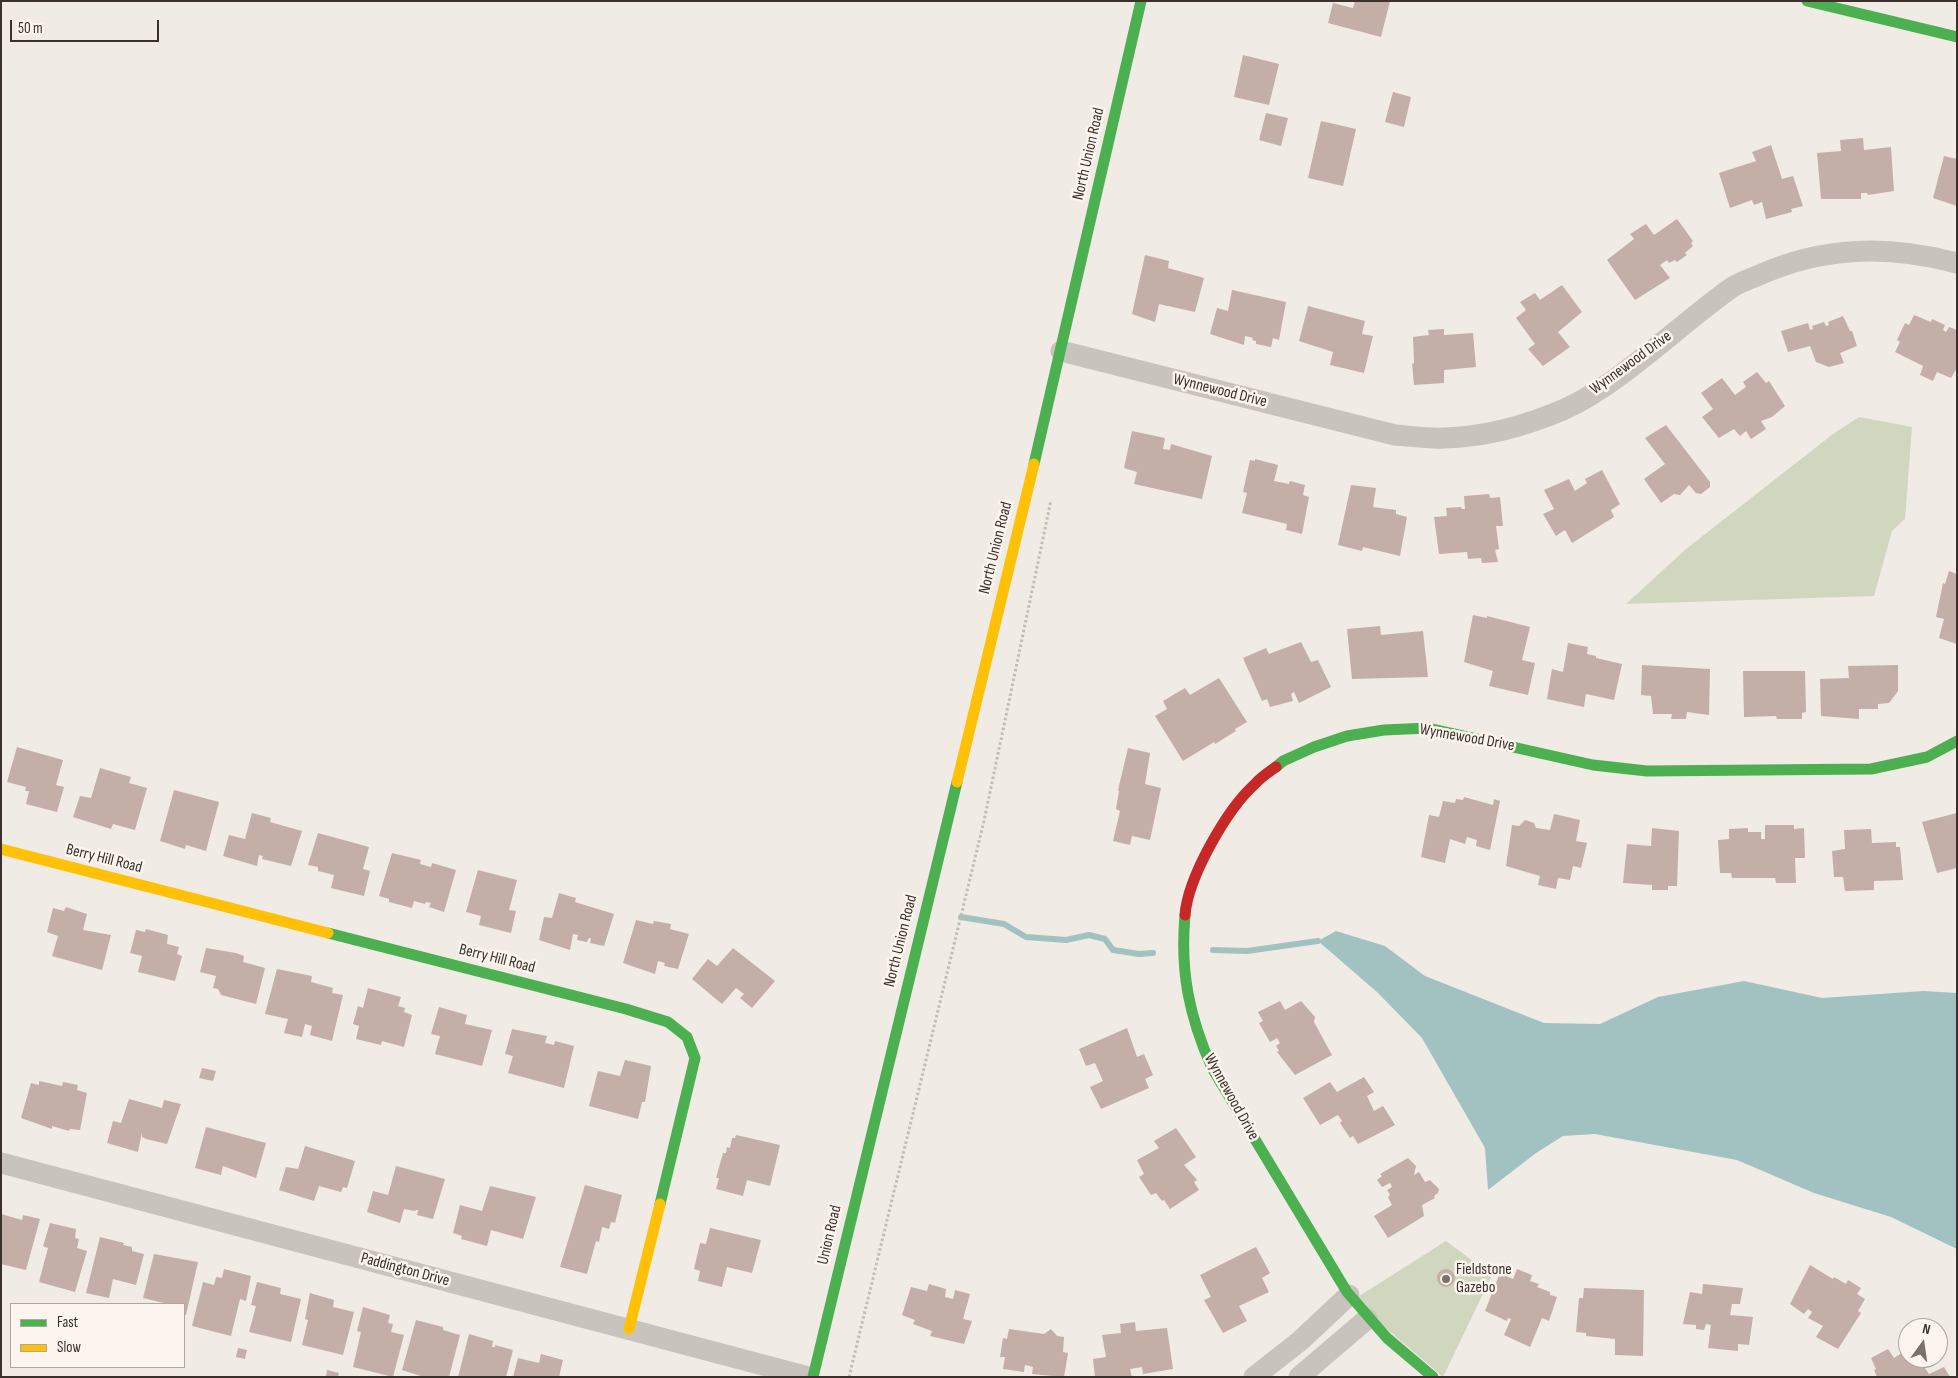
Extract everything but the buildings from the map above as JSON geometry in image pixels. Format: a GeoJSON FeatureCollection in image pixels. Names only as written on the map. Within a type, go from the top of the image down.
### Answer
{"type":"FeatureCollection","features":[{"type":"Feature","properties":{"kind":"street","name":"North Union Road"},"geometry":{"type":"LineString","coordinates":[[879,1101],[1061,351],[1140,1]]}},
{"type":"Feature","properties":{"kind":"street"},"geometry":{"type":"LineString","coordinates":[[1807,1],[1957,37]]}},
{"type":"Feature","properties":{"kind":"street","name":"Wynnewood Drive"},"geometry":{"type":"LineString","coordinates":[[1061,351],[1395,435],[1444,438],[1488,432],[1529,422],[1566,408],[1604,385],[1728,289],[1796,261],[1833,252],[1884,251],[1930,256],[1957,262]]}},
{"type":"Feature","properties":{"kind":"street","name":"Wynnewood Drive"},"geometry":{"type":"LineString","coordinates":[[1433,1377],[1402,1354],[1367,1319],[1350,1295],[1212,1068],[1196,1031],[1186,990],[1182,948],[1185,911],[1195,874],[1233,808],[1254,784],[1283,761],[1314,747],[1347,736],[1384,730],[1428,728],[1593,765],[1647,771],[1871,769],[1907,763],[1950,747],[1957,741]]}},
{"type":"Feature","properties":{"kind":"street","name":"Berry Hill Road"},"geometry":{"type":"LineString","coordinates":[[1,849],[626,1009],[668,1022],[687,1037],[695,1058],[629,1329]]}},
{"type":"Feature","properties":{"kind":"street","name":"Union Road"},"geometry":{"type":"LineString","coordinates":[[812,1377],[879,1101]]}},
{"type":"Feature","properties":{"kind":"street","name":"Paddington Drive"},"geometry":{"type":"LineString","coordinates":[[1,1163],[808,1377]]}},
{"type":"Feature","properties":{"kind":"street"},"geometry":{"type":"LineString","coordinates":[[1254,1377],[1300,1341],[1350,1295]]}},
{"type":"Feature","properties":{"kind":"street"},"geometry":{"type":"LineString","coordinates":[[1299,1377],[1367,1319]]}},
{"type":"Feature","properties":{"kind":"path"},"geometry":{"type":"LineString","coordinates":[[850,1377],[984,821],[1053,493]]}},
{"type":"Feature","properties":{"kind":"green space"},"geometry":{"type":"Polygon","coordinates":[[[1859,417],[1912,427],[1905,519],[1892,531],[1874,596],[1626,604],[1686,549],[1833,434],[1859,417]]]}},
{"type":"Feature","properties":{"kind":"green space"},"geometry":{"type":"Polygon","coordinates":[[[1446,1241],[1492,1275],[1443,1377],[1353,1300],[1446,1241]]]}},
{"type":"Feature","properties":{"kind":"water"},"geometry":{"type":"Polygon","coordinates":[[[1336,931],[1385,946],[1425,976],[1544,1023],[1600,1024],[1658,997],[1744,981],[1822,998],[1923,991],[1957,993],[1957,1249],[1891,1217],[1814,1193],[1737,1160],[1595,1134],[1563,1136],[1536,1153],[1488,1190],[1485,1148],[1422,1038],[1377,992],[1318,941],[1336,931]]]}},
{"type":"Feature","properties":{"kind":"waterway"},"geometry":{"type":"LineString","coordinates":[[961,917],[1004,924],[1026,937],[1066,940],[1089,935],[1105,939],[1113,950],[1139,954],[1153,953]]}},
{"type":"Feature","properties":{"kind":"waterway"},"geometry":{"type":"LineString","coordinates":[[1213,950],[1247,951],[1318,941]]}},
{"type":"Feature","properties":{"kind":"traffic: fast"},"geometry":{"type":"LineString","coordinates":[[1034,464],[1141,1]]}},
{"type":"Feature","properties":{"kind":"traffic: fast"},"geometry":{"type":"LineString","coordinates":[[1807,1],[1957,37]]}},
{"type":"Feature","properties":{"kind":"traffic: fast"},"geometry":{"type":"LineString","coordinates":[[1276,767],[1283,761],[1314,747],[1347,736],[1384,730],[1428,728],[1593,765],[1647,771],[1871,769],[1927,757],[1957,741]]}},
{"type":"Feature","properties":{"kind":"traffic: fast"},"geometry":{"type":"LineString","coordinates":[[813,1377],[957,782]]}},
{"type":"Feature","properties":{"kind":"traffic: fast"},"geometry":{"type":"LineString","coordinates":[[1185,915],[1184,956],[1188,993],[1197,1030],[1212,1068],[1347,1292],[1387,1338],[1433,1377]]}},
{"type":"Feature","properties":{"kind":"traffic: fast"},"geometry":{"type":"LineString","coordinates":[[328,933],[626,1009],[668,1022],[687,1037],[695,1058],[660,1204]]}},
{"type":"Feature","properties":{"kind":"traffic: slow"},"geometry":{"type":"LineString","coordinates":[[957,782],[1034,464]]}},
{"type":"Feature","properties":{"kind":"traffic: slow"},"geometry":{"type":"LineString","coordinates":[[1,849],[328,933]]}},
{"type":"Feature","properties":{"kind":"traffic: slow"},"geometry":{"type":"LineString","coordinates":[[629,1329],[660,1204]]}},
{"type":"Feature","properties":{"kind":"traffic: jam"},"geometry":{"type":"LineString","coordinates":[[1185,915],[1193,882],[1221,826],[1244,795],[1260,779],[1276,767]]}},
{"type":"Feature","properties":{"kind":"place","name":"Fieldstone Gazebo"},"geometry":{"type":"Point","coordinates":[1446,1279]}}]}
